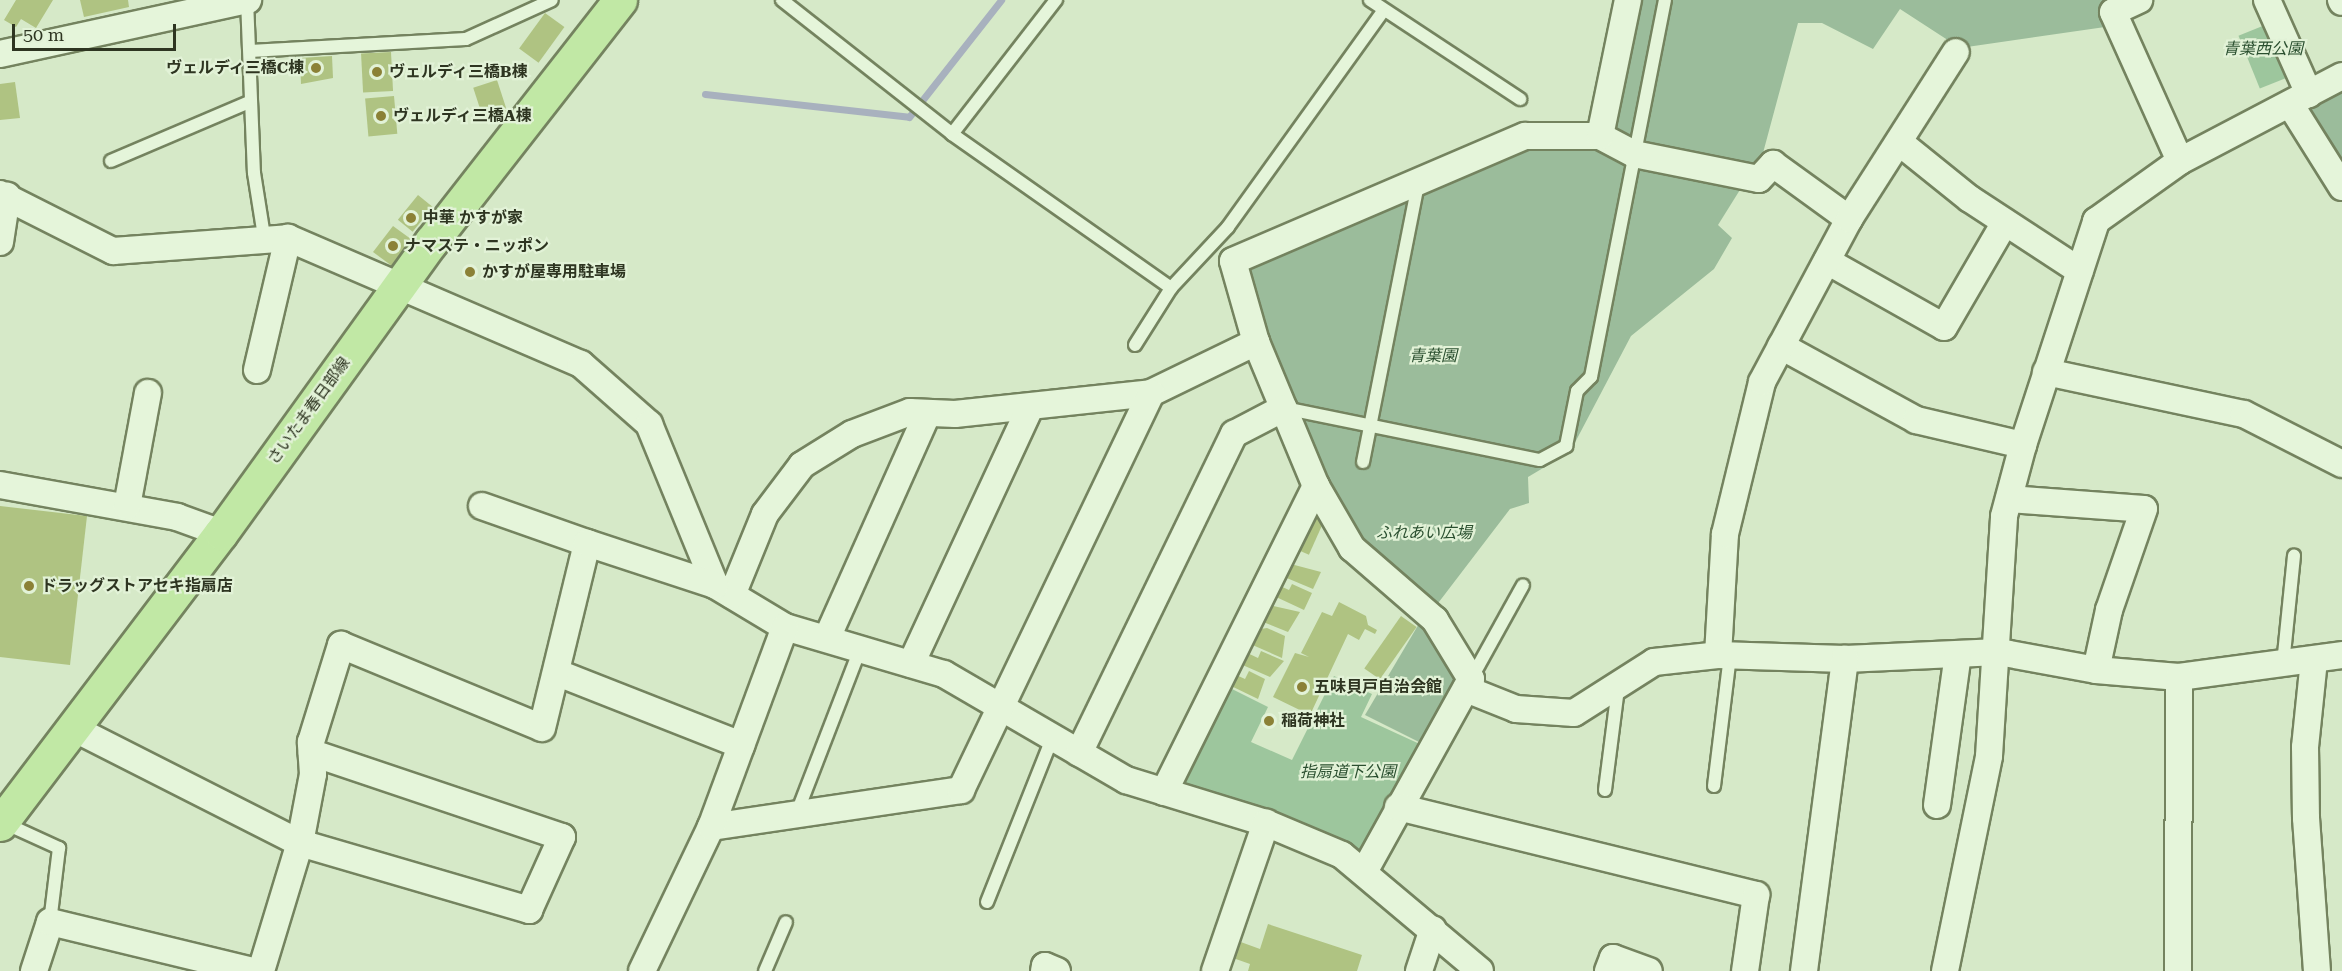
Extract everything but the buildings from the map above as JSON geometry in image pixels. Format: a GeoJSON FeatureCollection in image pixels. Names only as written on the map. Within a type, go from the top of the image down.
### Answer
{"type":"FeatureCollection","features":[{"type":"Feature","properties":{"kind":"main road","name":"さいたま春日部線"},"geometry":{"type":"LineString","coordinates":[[1,823],[75,729],[221,533],[397,289],[620,0]]}},
{"type":"Feature","properties":{"kind":"street"},"geometry":{"type":"LineString","coordinates":[[0,54],[156,11],[248,0]]}},
{"type":"Feature","properties":{"kind":"street"},"geometry":{"type":"LineString","coordinates":[[1600,136],[1628,0]]}},
{"type":"Feature","properties":{"kind":"street"},"geometry":{"type":"LineString","coordinates":[[2139,0],[2113,12],[2180,161]]}},
{"type":"Feature","properties":{"kind":"street"},"geometry":{"type":"LineString","coordinates":[[2267,0],[2299,99],[2342,187]]}},
{"type":"Feature","properties":{"kind":"street"},"geometry":{"type":"LineString","coordinates":[[1724,655],[1725,534],[1762,382],[1849,219],[1956,52]]}},
{"type":"Feature","properties":{"kind":"street"},"geometry":{"type":"LineString","coordinates":[[1946,971],[1989,756],[1999,651],[2009,499],[2023,445],[2096,221],[2180,161],[2342,76]]}},
{"type":"Feature","properties":{"kind":"street"},"geometry":{"type":"LineString","coordinates":[[1849,219],[1773,164],[1759,179],[1634,154],[1600,136],[1525,136],[1419,179],[1233,261],[1256,342],[1316,486],[1352,548],[1436,620],[1468,684],[1516,708],[1574,713],[1618,688],[1654,662],[1724,655],[1845,660],[1999,651],[2096,670],[2179,677],[2342,655]]}},
{"type":"Feature","properties":{"kind":"street"},"geometry":{"type":"LineString","coordinates":[[1899,142],[2005,222],[2080,271]]}},
{"type":"Feature","properties":{"kind":"street"},"geometry":{"type":"LineString","coordinates":[[0,242],[4,195],[113,251],[276,237],[581,364],[649,424],[724,590]]}},
{"type":"Feature","properties":{"kind":"street"},"geometry":{"type":"LineString","coordinates":[[1827,261],[1944,327],[2005,222]]}},
{"type":"Feature","properties":{"kind":"street"},"geometry":{"type":"LineString","coordinates":[[257,370],[276,237]]}},
{"type":"Feature","properties":{"kind":"street"},"geometry":{"type":"LineString","coordinates":[[724,590],[765,514],[802,465],[852,434],[910,412],[927,414],[1030,408],[1151,393],[1256,342]]}},
{"type":"Feature","properties":{"kind":"street"},"geometry":{"type":"LineString","coordinates":[[1781,346],[1916,420],[2023,445]]}},
{"type":"Feature","properties":{"kind":"street"},"geometry":{"type":"LineString","coordinates":[[2046,372],[2244,414],[2342,464]]}},
{"type":"Feature","properties":{"kind":"street"},"geometry":{"type":"LineString","coordinates":[[127,506],[148,393]]}},
{"type":"Feature","properties":{"kind":"street"},"geometry":{"type":"LineString","coordinates":[[711,827],[798,810],[961,789],[1151,393]]}},
{"type":"Feature","properties":{"kind":"street"},"geometry":{"type":"LineString","coordinates":[[911,664],[1030,408]]}},
{"type":"Feature","properties":{"kind":"street"},"geometry":{"type":"LineString","coordinates":[[1079,753],[1234,434],[1284,408]]}},
{"type":"Feature","properties":{"kind":"street"},"geometry":{"type":"LineString","coordinates":[[827,638],[927,414]]}},
{"type":"Feature","properties":{"kind":"street"},"geometry":{"type":"LineString","coordinates":[[0,485],[127,506],[221,533]]}},
{"type":"Feature","properties":{"kind":"street"},"geometry":{"type":"LineString","coordinates":[[1164,792],[1316,486]]}},
{"type":"Feature","properties":{"kind":"street"},"geometry":{"type":"LineString","coordinates":[[2009,499],[2144,508],[2109,610],[2096,670]]}},
{"type":"Feature","properties":{"kind":"street"},"geometry":{"type":"LineString","coordinates":[[482,506],[724,590],[785,627],[944,674],[1002,705],[1126,780],[1266,823],[1342,855],[1433,929],[1480,971]]}},
{"type":"Feature","properties":{"kind":"street"},"geometry":{"type":"LineString","coordinates":[[261,971],[300,843],[312,753],[341,645],[542,728],[558,673],[587,543]]}},
{"type":"Feature","properties":{"kind":"street"},"geometry":{"type":"LineString","coordinates":[[642,971],[711,827],[785,627]]}},
{"type":"Feature","properties":{"kind":"street"},"geometry":{"type":"LineString","coordinates":[[1937,805],[1958,654]]}},
{"type":"Feature","properties":{"kind":"street"},"geometry":{"type":"LineString","coordinates":[[1804,971],[1845,660]]}},
{"type":"Feature","properties":{"kind":"street"},"geometry":{"type":"LineString","coordinates":[[2314,660],[2305,782],[2317,971]]}},
{"type":"Feature","properties":{"kind":"street"},"geometry":{"type":"LineString","coordinates":[[558,673],[741,745]]}},
{"type":"Feature","properties":{"kind":"street"},"geometry":{"type":"LineString","coordinates":[[2178,971],[2179,677]]}},
{"type":"Feature","properties":{"kind":"street"},"geometry":{"type":"LineString","coordinates":[[1364,872],[1468,684]]}},
{"type":"Feature","properties":{"kind":"street"},"geometry":{"type":"LineString","coordinates":[[75,729],[300,843],[529,910],[562,837],[312,753]]}},
{"type":"Feature","properties":{"kind":"street"},"geometry":{"type":"LineString","coordinates":[[1398,807],[1756,895],[1745,971]]}},
{"type":"Feature","properties":{"kind":"street"},"geometry":{"type":"LineString","coordinates":[[1215,971],[1266,823]]}},
{"type":"Feature","properties":{"kind":"street"},"geometry":{"type":"LineString","coordinates":[[34,971],[50,921],[253,971]]}},
{"type":"Feature","properties":{"kind":"street"},"geometry":{"type":"LineString","coordinates":[[1419,971],[1433,929]]}},
{"type":"Feature","properties":{"kind":"street"},"geometry":{"type":"LineString","coordinates":[[1608,971],[1613,958],[1649,971]]}},
{"type":"Feature","properties":{"kind":"street"},"geometry":{"type":"LineString","coordinates":[[1044,971],[1046,966],[1058,971]]}},
{"type":"Feature","properties":{"kind":"lane"},"geometry":{"type":"LineString","coordinates":[[248,0],[249,102],[276,237]]}},
{"type":"Feature","properties":{"kind":"lane"},"geometry":{"type":"LineString","coordinates":[[250,51],[466,39],[552,0]]}},
{"type":"Feature","properties":{"kind":"lane"},"geometry":{"type":"LineString","coordinates":[[783,0],[952,134],[1172,288]]}},
{"type":"Feature","properties":{"kind":"lane"},"geometry":{"type":"LineString","coordinates":[[952,134],[1056,0]]}},
{"type":"Feature","properties":{"kind":"lane"},"geometry":{"type":"LineString","coordinates":[[1370,0],[1520,99]]}},
{"type":"Feature","properties":{"kind":"lane"},"geometry":{"type":"LineString","coordinates":[[1284,408],[1540,460],[1566,446],[1577,391],[1591,377],[1665,0]]}},
{"type":"Feature","properties":{"kind":"lane"},"geometry":{"type":"LineString","coordinates":[[1135,345],[1172,288],[1227,227],[1384,10]]}},
{"type":"Feature","properties":{"kind":"lane"},"geometry":{"type":"LineString","coordinates":[[111,161],[249,102]]}},
{"type":"Feature","properties":{"kind":"lane"},"geometry":{"type":"LineString","coordinates":[[1363,462],[1419,179]]}},
{"type":"Feature","properties":{"kind":"lane"},"geometry":{"type":"LineString","coordinates":[[2283,664],[2294,556]]}},
{"type":"Feature","properties":{"kind":"lane"},"geometry":{"type":"LineString","coordinates":[[1468,684],[1523,585]]}},
{"type":"Feature","properties":{"kind":"lane"},"geometry":{"type":"LineString","coordinates":[[798,810],[860,649]]}},
{"type":"Feature","properties":{"kind":"lane"},"geometry":{"type":"LineString","coordinates":[[1714,786],[1724,655]]}},
{"type":"Feature","properties":{"kind":"lane"},"geometry":{"type":"LineString","coordinates":[[1605,789],[1618,688]]}},
{"type":"Feature","properties":{"kind":"lane"},"geometry":{"type":"LineString","coordinates":[[987,902],[1053,736]]}},
{"type":"Feature","properties":{"kind":"lane"},"geometry":{"type":"LineString","coordinates":[[1,823],[59,848],[50,921]]}},
{"type":"Feature","properties":{"kind":"lane"},"geometry":{"type":"LineString","coordinates":[[765,971],[786,922]]}},
{"type":"Feature","properties":{"kind":"green space","name":"青葉園"},"geometry":{"type":"Polygon","coordinates":[[[1635,0],[2110,0],[2105,27],[1960,48],[1900,9],[1873,49],[1822,23],[1798,23],[1763,153],[1718,225],[1732,238],[1714,269],[1631,336],[1570,452],[1528,477],[1529,503],[1510,509],[1429,615],[1359,544],[1294,428],[1243,265],[1533,145],[1597,149],[1607,129],[1635,0]]]}},
{"type":"Feature","properties":{"kind":"green space","name":"青葉西公園"},"geometry":{"type":"Polygon","coordinates":[[[2270,23],[2291,76],[2260,89],[2238,36],[2270,23]]]}},
{"type":"Feature","properties":{"kind":"green space"},"geometry":{"type":"Polygon","coordinates":[[[2342,83],[2342,165],[2302,105],[2342,83]]]}},
{"type":"Feature","properties":{"kind":"green space"},"geometry":{"type":"Polygon","coordinates":[[[1420,622],[1459,679],[1423,744],[1365,715],[1420,622]]]}},
{"type":"Feature","properties":{"kind":"green space","name":"指扇道下公園"},"geometry":{"type":"Polygon","coordinates":[[[1334,676],[1372,694],[1361,717],[1424,746],[1359,863],[1325,832],[1222,795],[1185,788],[1179,779],[1226,686],[1268,707],[1251,742],[1292,760],[1334,676]]]}},
{"type":"Feature","properties":{"kind":"waterway"},"geometry":{"type":"LineString","coordinates":[[705,94],[909,117],[1001,0]]}},
{"type":"Feature","properties":{"kind":"place","name":"ヴェルディ三橋C棟"},"geometry":{"type":"Point","coordinates":[316,68]}},
{"type":"Feature","properties":{"kind":"place","name":"ヴェルディ三橋B棟"},"geometry":{"type":"Point","coordinates":[377,72]}},
{"type":"Feature","properties":{"kind":"place","name":"ヴェルディ三橋A棟"},"geometry":{"type":"Point","coordinates":[381,116]}},
{"type":"Feature","properties":{"kind":"place","name":"中華 かすが家"},"geometry":{"type":"Point","coordinates":[411,218]}},
{"type":"Feature","properties":{"kind":"place","name":"ナマステ・ニッポン"},"geometry":{"type":"Point","coordinates":[393,246]}},
{"type":"Feature","properties":{"kind":"place","name":"かすが屋専用駐車場"},"geometry":{"type":"Point","coordinates":[470,272]}},
{"type":"Feature","properties":{"kind":"place","name":"ドラッグストアセキ指扇店"},"geometry":{"type":"Point","coordinates":[29,586]}},
{"type":"Feature","properties":{"kind":"place","name":"五味貝戸自治会館"},"geometry":{"type":"Point","coordinates":[1302,687]}},
{"type":"Feature","properties":{"kind":"place","name":"稲荷神社"},"geometry":{"type":"Point","coordinates":[1269,721]}},
{"type":"Feature","properties":{"kind":"park label","name":"ふれあい広場"},"geometry":{"type":"Point","coordinates":[1424,533]}}]}
